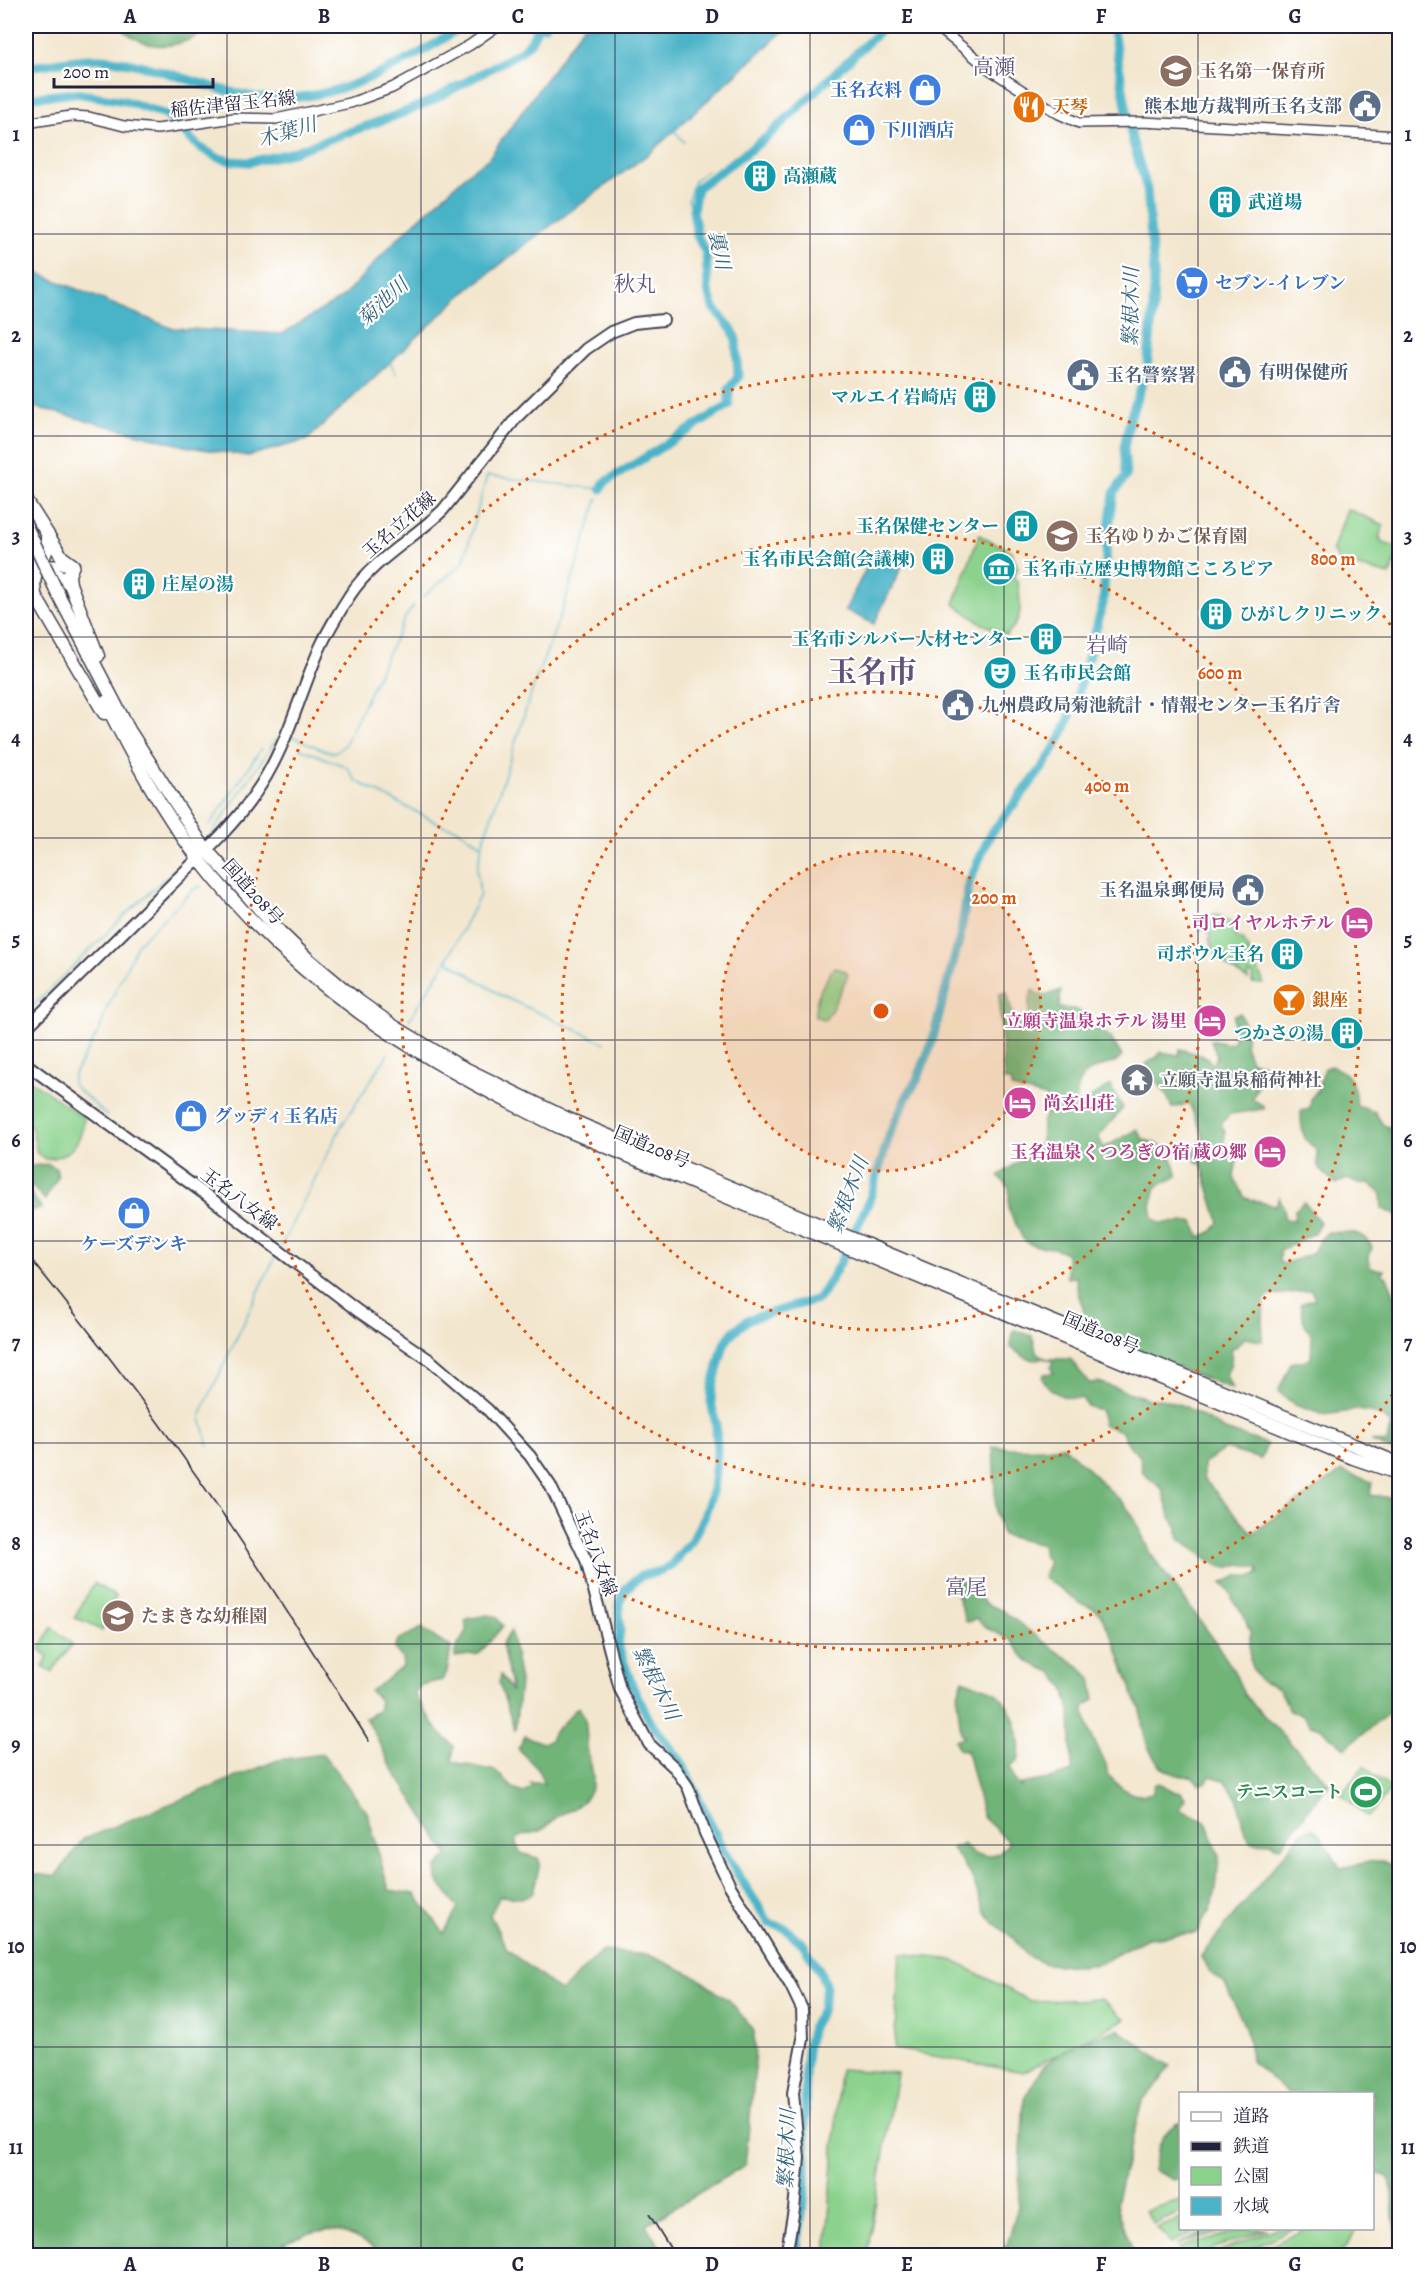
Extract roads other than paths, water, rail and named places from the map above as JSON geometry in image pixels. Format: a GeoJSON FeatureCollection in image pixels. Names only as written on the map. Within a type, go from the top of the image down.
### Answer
{"type":"FeatureCollection","features":[{"type":"Feature","properties":{"kind":"highway"},"geometry":{"type":"LineString","coordinates":[[26,500],[46,536],[62,557],[73,565],[69,575],[70,584],[100,662],[141,746]]}},
{"type":"Feature","properties":{"kind":"highway","name":"国道208号"},"geometry":{"type":"LineString","coordinates":[[26,526],[58,594],[129,730],[141,746],[203,855]]}},
{"type":"Feature","properties":{"kind":"highway"},"geometry":{"type":"LineString","coordinates":[[35,596],[34,573],[47,551],[46,536]]}},
{"type":"Feature","properties":{"kind":"highway"},"geometry":{"type":"LineString","coordinates":[[26,558],[70,584]]}},
{"type":"Feature","properties":{"kind":"highway"},"geometry":{"type":"LineString","coordinates":[[26,580],[135,762]]}},
{"type":"Feature","properties":{"kind":"highway","name":"国道208号"},"geometry":{"type":"LineString","coordinates":[[73,623],[105,701],[135,762],[203,855],[308,959],[364,1005],[406,1034],[456,1064],[566,1118],[830,1234],[1400,1464]]}},
{"type":"Feature","properties":{"kind":"highway","name":"国道208号"},"geometry":{"type":"LineString","coordinates":[[859,1246],[1353,1458],[1400,1474]]}},
{"type":"Feature","properties":{"kind":"main road","name":"稲佐津留玉名線"},"geometry":{"type":"LineString","coordinates":[[26,123],[71,116],[100,119],[143,129],[171,128],[234,118],[276,119],[350,104],[392,88],[470,45],[497,26]]}},
{"type":"Feature","properties":{"kind":"main road"},"geometry":{"type":"LineString","coordinates":[[936,26],[992,70],[1059,114],[1079,123],[1140,123],[1400,136]]}},
{"type":"Feature","properties":{"kind":"main road","name":"玉名立花線"},"geometry":{"type":"LineString","coordinates":[[203,855],[255,795],[273,766],[286,738],[317,653],[351,594],[363,579],[384,558],[443,510],[517,417],[586,349],[611,332],[634,323],[663,320]]}},
{"type":"Feature","properties":{"kind":"main road"},"geometry":{"type":"LineString","coordinates":[[26,564],[73,565]]}},
{"type":"Feature","properties":{"kind":"main road"},"geometry":{"type":"LineString","coordinates":[[26,1028],[203,855]]}},
{"type":"Feature","properties":{"kind":"main road","name":"玉名八女線"},"geometry":{"type":"LineString","coordinates":[[26,1064],[210,1197],[358,1311],[431,1361],[488,1410],[530,1456],[550,1485],[585,1560],[620,1689],[649,1744],[675,1768],[688,1787],[705,1833],[730,1886],[791,1986],[802,2009],[803,2038],[794,2093],[799,2158],[786,2256]]}},
{"type":"Feature","properties":{"kind":"water","name":"菊池川"},"geometry":{"type":"Polygon","coordinates":[[[584,26],[789,26],[650,153],[530,241],[463,294],[307,440],[248,456],[189,447],[26,405],[26,268],[171,328],[282,334],[343,297],[396,240],[473,169],[488,159],[584,26]]]}},
{"type":"Feature","properties":{"kind":"water"},"geometry":{"type":"Polygon","coordinates":[[[876,549],[904,562],[874,624],[845,610],[876,549]]]}},
{"type":"Feature","properties":{"kind":"waterway"},"geometry":{"type":"LineString","coordinates":[[26,67],[74,60],[103,59],[139,65],[244,95],[274,98],[303,97],[360,82],[387,70],[464,26]]}},
{"type":"Feature","properties":{"kind":"waterway","name":"木葉川"},"geometry":{"type":"LineString","coordinates":[[26,98],[75,93],[125,101],[166,115],[198,146],[216,157],[249,162],[287,154],[433,100],[520,52],[531,41],[538,27],[545,26]]}},
{"type":"Feature","properties":{"kind":"waterway","name":"裏川"},"geometry":{"type":"LineString","coordinates":[[601,489],[604,483],[729,405],[729,389],[738,377],[736,340],[733,331],[714,308],[708,291],[706,253],[697,236],[693,210],[697,188],[766,138],[885,26]]}},
{"type":"Feature","properties":{"kind":"waterway","name":"繁根木川"},"geometry":{"type":"LineString","coordinates":[[796,2256],[806,2186],[805,2071],[808,2042],[812,2027],[822,2009],[826,1987],[820,1971],[803,1944],[785,1928],[769,1923],[724,1852],[682,1763],[650,1721],[633,1687],[618,1646],[619,1603],[625,1590],[640,1576],[661,1571],[671,1565],[691,1542],[704,1517],[713,1489],[717,1453],[716,1424],[711,1402],[712,1389],[724,1344],[733,1332],[749,1319],[818,1299],[840,1263],[869,1201],[890,1133],[917,1080],[931,1045],[960,937],[969,882],[990,835],[1043,767],[1061,737],[1075,704],[1103,604],[1107,540],[1114,493],[1126,476],[1124,447],[1131,415],[1147,370],[1153,309],[1154,275],[1147,189],[1132,139],[1112,26]]}},
{"type":"Feature","properties":{"kind":"waterway"},"geometry":{"type":"LineString","coordinates":[[674,130],[684,142]]}},
{"type":"Feature","properties":{"kind":"waterway"},"geometry":{"type":"LineString","coordinates":[[693,210],[688,200],[694,181],[708,170]]}},
{"type":"Feature","properties":{"kind":"waterway"},"geometry":{"type":"LineString","coordinates":[[390,362],[396,374]]}},
{"type":"Feature","properties":{"kind":"waterway"},"geometry":{"type":"LineString","coordinates":[[423,597],[463,563],[487,476]]}},
{"type":"Feature","properties":{"kind":"waterway"},"geometry":{"type":"LineString","coordinates":[[488,476],[601,489]]}},
{"type":"Feature","properties":{"kind":"waterway"},"geometry":{"type":"LineString","coordinates":[[409,1020],[447,960],[480,895],[477,870],[482,845],[598,498]]}},
{"type":"Feature","properties":{"kind":"waterway"},"geometry":{"type":"LineString","coordinates":[[291,736],[329,752],[335,752],[344,746],[405,618],[414,606]]}},
{"type":"Feature","properties":{"kind":"waterway"},"geometry":{"type":"LineString","coordinates":[[213,836],[213,832],[277,738]]}},
{"type":"Feature","properties":{"kind":"waterway"},"geometry":{"type":"LineString","coordinates":[[299,748],[347,767],[356,781],[444,826],[455,828],[482,845]]}},
{"type":"Feature","properties":{"kind":"waterway"},"geometry":{"type":"LineString","coordinates":[[210,825],[261,749]]}},
{"type":"Feature","properties":{"kind":"waterway"},"geometry":{"type":"LineString","coordinates":[[26,1013],[128,912],[183,862]]}},
{"type":"Feature","properties":{"kind":"waterway"},"geometry":{"type":"LineString","coordinates":[[107,1116],[72,1084],[74,1074],[100,1029],[104,1015],[138,943],[194,889],[202,886]]}},
{"type":"Feature","properties":{"kind":"waterway"},"geometry":{"type":"LineString","coordinates":[[447,960],[502,996],[605,1043]]}},
{"type":"Feature","properties":{"kind":"waterway"},"geometry":{"type":"LineString","coordinates":[[281,1246],[342,1125],[388,1054]]}},
{"type":"Feature","properties":{"kind":"waterway"},"geometry":{"type":"LineString","coordinates":[[209,1446],[201,1419],[202,1411],[276,1255]]}},
{"type":"Feature","properties":{"kind":"railway"},"geometry":{"type":"LineString","coordinates":[[26,1253],[125,1378],[196,1474],[276,1594],[369,1741]]}},
{"type":"Feature","properties":{"kind":"railway"},"geometry":{"type":"LineString","coordinates":[[649,2214],[675,2256]]}},
{"type":"Feature","properties":{"kind":"place","name":"玉名第一保育所"},"geometry":{"type":"Point","coordinates":[1176,71]}},
{"type":"Feature","properties":{"kind":"place","name":"玉名衣料"},"geometry":{"type":"Point","coordinates":[925,90]}},
{"type":"Feature","properties":{"kind":"place","name":"熊本地方裁判所玉名支部"},"geometry":{"type":"Point","coordinates":[1365,106]}},
{"type":"Feature","properties":{"kind":"place","name":"天琴"},"geometry":{"type":"Point","coordinates":[1029,107]}},
{"type":"Feature","properties":{"kind":"place","name":"下川酒店"},"geometry":{"type":"Point","coordinates":[859,130]}},
{"type":"Feature","properties":{"kind":"place","name":"高瀬蔵"},"geometry":{"type":"Point","coordinates":[760,176]}},
{"type":"Feature","properties":{"kind":"place","name":"武道場"},"geometry":{"type":"Point","coordinates":[1225,202]}},
{"type":"Feature","properties":{"kind":"place","name":"セブン-イレブン"},"geometry":{"type":"Point","coordinates":[1192,283]}},
{"type":"Feature","properties":{"kind":"place","name":"有明保健所"},"geometry":{"type":"Point","coordinates":[1235,372]}},
{"type":"Feature","properties":{"kind":"place","name":"玉名警察署"},"geometry":{"type":"Point","coordinates":[1083,375]}},
{"type":"Feature","properties":{"kind":"place","name":"マルエイ岩崎店"},"geometry":{"type":"Point","coordinates":[980,397]}},
{"type":"Feature","properties":{"kind":"place","name":"玉名保健センター"},"geometry":{"type":"Point","coordinates":[1022,526]}},
{"type":"Feature","properties":{"kind":"place","name":"玉名ゆりかご保育園"},"geometry":{"type":"Point","coordinates":[1062,536]}},
{"type":"Feature","properties":{"kind":"place","name":"玉名市民会館(会議棟)"},"geometry":{"type":"Point","coordinates":[938,559]}},
{"type":"Feature","properties":{"kind":"place","name":"玉名市立歴史博物館こころピア"},"geometry":{"type":"Point","coordinates":[999,569]}},
{"type":"Feature","properties":{"kind":"place","name":"庄屋の湯"},"geometry":{"type":"Point","coordinates":[139,584]}},
{"type":"Feature","properties":{"kind":"place","name":"ひがしクリニック"},"geometry":{"type":"Point","coordinates":[1216,614]}},
{"type":"Feature","properties":{"kind":"place","name":"玉名市シルバー人材センター"},"geometry":{"type":"Point","coordinates":[1046,639]}},
{"type":"Feature","properties":{"kind":"place","name":"玉名市民会館"},"geometry":{"type":"Point","coordinates":[1000,673]}},
{"type":"Feature","properties":{"kind":"place","name":"九州農政局菊池統計・情報センター玉名庁舎"},"geometry":{"type":"Point","coordinates":[958,705]}},
{"type":"Feature","properties":{"kind":"place","name":"玉名温泉郵便局"},"geometry":{"type":"Point","coordinates":[1248,890]}},
{"type":"Feature","properties":{"kind":"place","name":"司ロイヤルホテル"},"geometry":{"type":"Point","coordinates":[1357,923]}},
{"type":"Feature","properties":{"kind":"place","name":"司ボウル玉名"},"geometry":{"type":"Point","coordinates":[1287,954]}},
{"type":"Feature","properties":{"kind":"place","name":"銀座"},"geometry":{"type":"Point","coordinates":[1289,1000]}},
{"type":"Feature","properties":{"kind":"place","name":"立願寺温泉ホテル 湯里"},"geometry":{"type":"Point","coordinates":[1210,1021]}},
{"type":"Feature","properties":{"kind":"place","name":"つかさの湯"},"geometry":{"type":"Point","coordinates":[1347,1033]}},
{"type":"Feature","properties":{"kind":"place","name":"立願寺温泉稲荷神社"},"geometry":{"type":"Point","coordinates":[1137,1080]}},
{"type":"Feature","properties":{"kind":"place","name":"尚玄山荘"},"geometry":{"type":"Point","coordinates":[1020,1103]}},
{"type":"Feature","properties":{"kind":"place","name":"グッディ玉名店"},"geometry":{"type":"Point","coordinates":[191,1116]}},
{"type":"Feature","properties":{"kind":"place","name":"玉名温泉くつろぎの宿 蔵の郷"},"geometry":{"type":"Point","coordinates":[1270,1152]}},
{"type":"Feature","properties":{"kind":"place","name":"ケーズデンキ"},"geometry":{"type":"Point","coordinates":[134,1213]}},
{"type":"Feature","properties":{"kind":"place","name":"たまきな幼稚園"},"geometry":{"type":"Point","coordinates":[118,1616]}},
{"type":"Feature","properties":{"kind":"place","name":"テニスコート"},"geometry":{"type":"Point","coordinates":[1366,1792]}},
{"type":"Feature","properties":{"kind":"district","name":"高瀬"},"geometry":{"type":"Point","coordinates":[994,67]}},
{"type":"Feature","properties":{"kind":"district","name":"秋丸"},"geometry":{"type":"Point","coordinates":[635,284]}},
{"type":"Feature","properties":{"kind":"district","name":"岩崎"},"geometry":{"type":"Point","coordinates":[1107,645]}},
{"type":"Feature","properties":{"kind":"district","name":"玉名市"},"geometry":{"type":"Point","coordinates":[872,672]}},
{"type":"Feature","properties":{"kind":"district","name":"富尾"},"geometry":{"type":"Point","coordinates":[966,1587]}}]}
